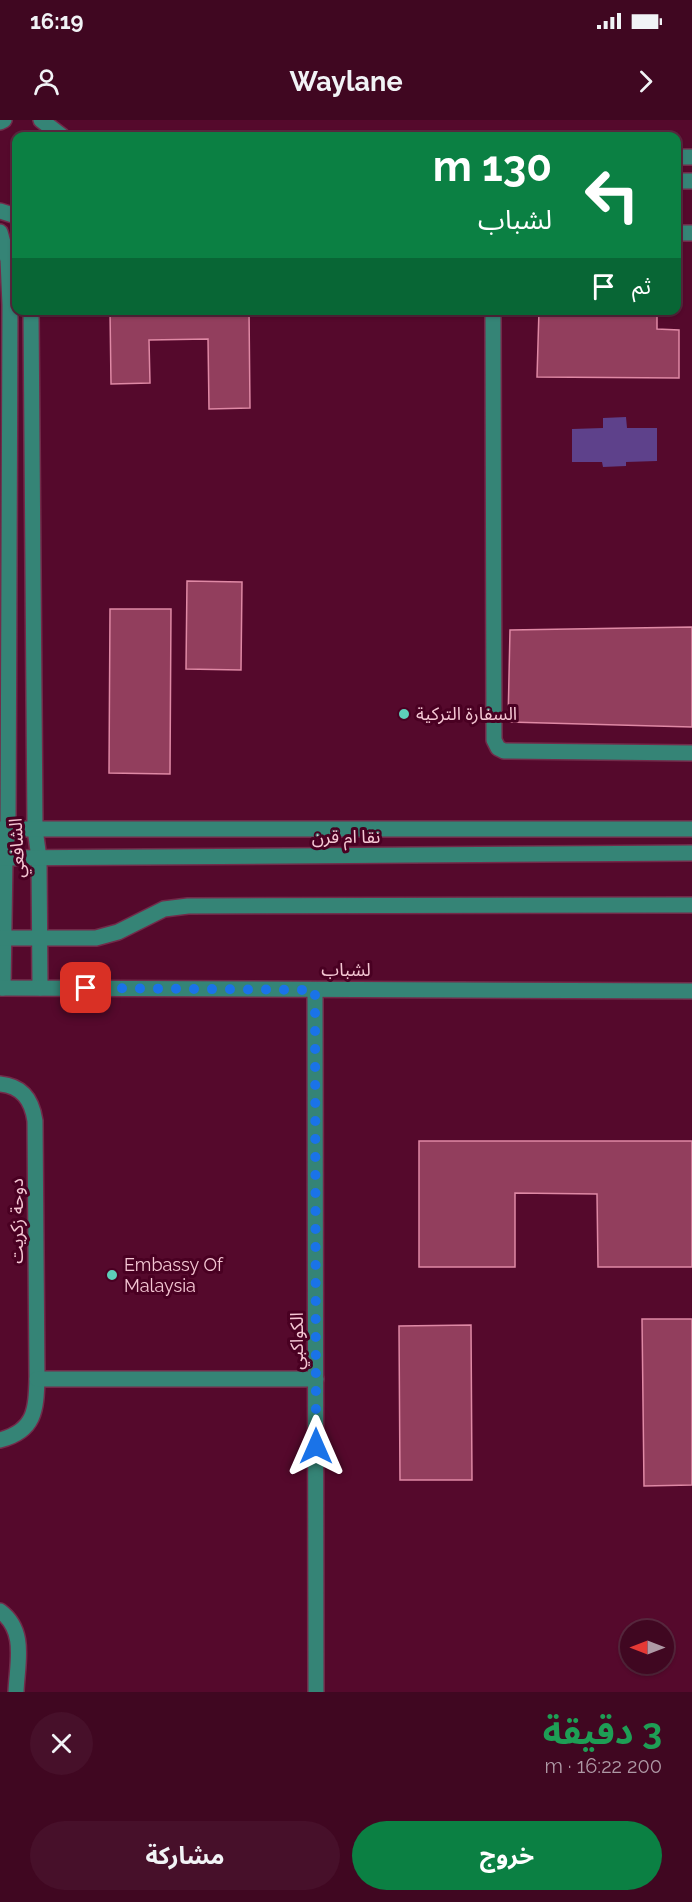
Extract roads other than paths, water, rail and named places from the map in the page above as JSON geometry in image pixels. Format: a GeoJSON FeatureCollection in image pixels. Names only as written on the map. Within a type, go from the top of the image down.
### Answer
{"type":"FeatureCollection","features":[{"type":"Feature","properties":{"kind":"street","name":"الشافعي"},"geometry":{"type":"LineString","coordinates":[[0,232],[8,260],[10,305],[1,988]]}},
{"type":"Feature","properties":{"kind":"street","name":"الشافعي"},"geometry":{"type":"LineString","coordinates":[[31,315],[35,829],[39,858],[40,988]]}},
{"type":"Feature","properties":{"kind":"street"},"geometry":{"type":"LineString","coordinates":[[493,315],[494,740],[498,748],[504,751],[692,753]]}},
{"type":"Feature","properties":{"kind":"street","name":"نقا ام قرن"},"geometry":{"type":"LineString","coordinates":[[4,829],[692,829]]}},
{"type":"Feature","properties":{"kind":"street","name":"نقا ام قرن"},"geometry":{"type":"LineString","coordinates":[[2,858],[692,853]]}},
{"type":"Feature","properties":{"kind":"street"},"geometry":{"type":"LineString","coordinates":[[3,938],[96,938],[118,932],[164,909],[188,906],[692,905]]}},
{"type":"Feature","properties":{"kind":"street","name":"لشباب"},"geometry":{"type":"LineString","coordinates":[[1,988],[692,991]]}},
{"type":"Feature","properties":{"kind":"street","name":"الكواكبي"},"geometry":{"type":"LineString","coordinates":[[315,990],[316,1692]]}},
{"type":"Feature","properties":{"kind":"street","name":"دوحة زكريت"},"geometry":{"type":"LineString","coordinates":[[0,1084],[12,1085],[25,1094],[33,1108],[35,1121],[37,1379],[36,1408],[31,1420],[12,1437],[0,1440]]}},
{"type":"Feature","properties":{"kind":"street"},"geometry":{"type":"LineString","coordinates":[[37,1379],[316,1379]]}},
{"type":"Feature","properties":{"kind":"street"},"geometry":{"type":"LineString","coordinates":[[0,1611],[15,1625],[19,1638],[16,1692]]}},
{"type":"Feature","properties":{"kind":"place","name":"السفارة التركية"},"geometry":{"type":"Point","coordinates":[404,714]}},
{"type":"Feature","properties":{"kind":"place","name":"Embassy Of Malaysia"},"geometry":{"type":"Point","coordinates":[112,1275]}}]}
